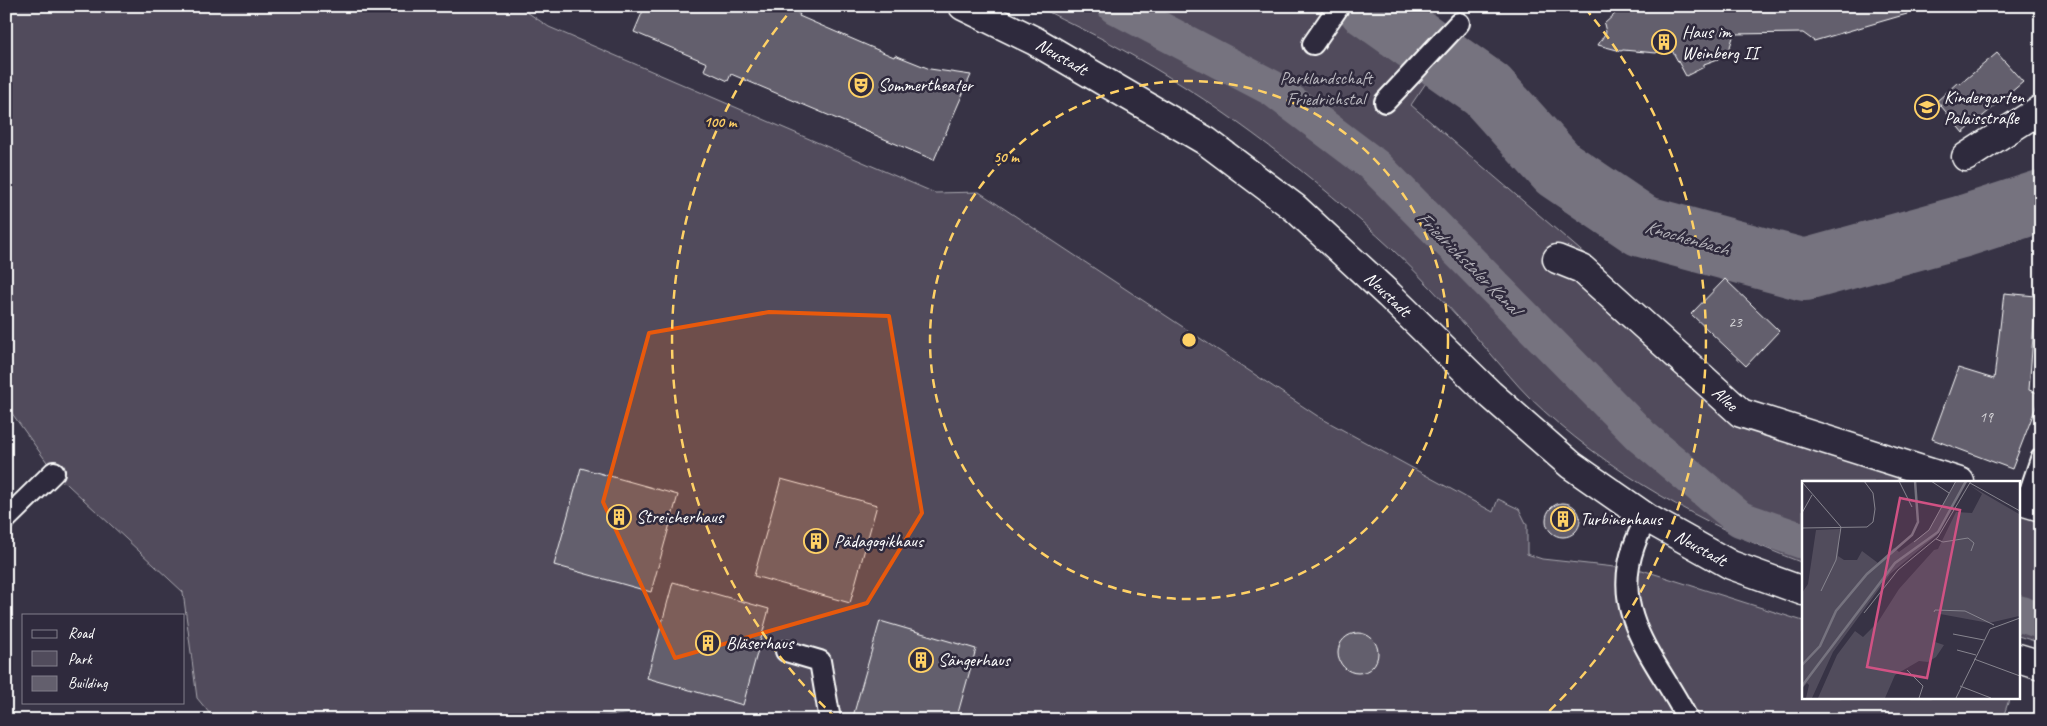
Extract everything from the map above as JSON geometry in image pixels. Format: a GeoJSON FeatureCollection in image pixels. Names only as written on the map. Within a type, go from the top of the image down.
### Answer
{"type":"FeatureCollection","features":[{"type":"Feature","properties":{"kind":"main road","name":"Neustadt"},"geometry":{"type":"LineString","coordinates":[[963,6],[1035,41],[1206,141],[1295,208],[1490,394],[1571,465],[1647,518],[1732,565],[1802,591]]}},
{"type":"Feature","properties":{"kind":"main road"},"geometry":{"type":"LineString","coordinates":[[1966,157],[2041,109]]}},
{"type":"Feature","properties":{"kind":"main road","name":"Allee"},"geometry":{"type":"LineString","coordinates":[[1557,258],[1582,269],[1741,413],[1957,481]]}},
{"type":"Feature","properties":{"kind":"main road"},"geometry":{"type":"LineString","coordinates":[[2020,659],[2041,666]]}},
{"type":"Feature","properties":{"kind":"lane"},"geometry":{"type":"LineString","coordinates":[[1313,44],[1338,8]]}},
{"type":"Feature","properties":{"kind":"lane"},"geometry":{"type":"LineString","coordinates":[[1385,102],[1411,72],[1459,23]]}},
{"type":"Feature","properties":{"kind":"lane"},"geometry":{"type":"LineString","coordinates":[[2028,503],[2041,459]]}},
{"type":"Feature","properties":{"kind":"lane"},"geometry":{"type":"LineString","coordinates":[[6,519],[54,472]]}},
{"type":"Feature","properties":{"kind":"lane"},"geometry":{"type":"LineString","coordinates":[[1647,518],[1634,546],[1630,562],[1627,578],[1628,601],[1642,644],[1688,720]]}},
{"type":"Feature","properties":{"kind":"lane"},"geometry":{"type":"LineString","coordinates":[[786,651],[820,661],[830,720]]}},
{"type":"Feature","properties":{"kind":"highlighted area"},"geometry":{"type":"Polygon","coordinates":[[[769,312],[889,316],[922,513],[867,603],[675,658],[603,502],[649,333],[769,312]]]}},
{"type":"Feature","properties":{"kind":"green space"},"geometry":{"type":"Polygon","coordinates":[[[6,6],[518,6],[549,27],[935,193],[979,192],[1319,417],[1493,512],[1498,499],[1519,509],[1527,525],[1527,554],[1542,559],[1642,570],[1802,621],[1802,698],[2010,698],[2002,720],[705,720],[646,712],[561,720],[215,720],[197,698],[183,592],[54,472],[6,405],[6,6]]]}},
{"type":"Feature","properties":{"kind":"green space","name":"Parklandschaft Friedrichstal"},"geometry":{"type":"Polygon","coordinates":[[[1037,6],[1403,6],[1453,43],[1411,105],[1587,256],[1653,324],[1743,408],[1935,481],[1802,481],[1802,563],[1693,514],[1623,472],[1559,424],[1524,392],[1418,274],[1363,222],[1332,196],[1269,146],[1203,99],[1111,43],[1037,6]]]}},
{"type":"Feature","properties":{"kind":"green space"},"geometry":{"type":"Polygon","coordinates":[[[2020,509],[2041,515],[2041,643],[2020,637],[2020,509]]]}},
{"type":"Feature","properties":{"kind":"building","name":"Sommertheater"},"geometry":{"type":"Polygon","coordinates":[[[645,6],[783,6],[800,14],[799,16],[894,57],[895,55],[930,69],[971,75],[934,160],[731,74],[728,81],[704,70],[707,63],[634,32],[645,6]]]}},
{"type":"Feature","properties":{"kind":"building","name":"Haus im Weinberg II"},"geometry":{"type":"Polygon","coordinates":[[[1616,6],[1906,6],[1907,14],[1814,41],[1803,33],[1734,34],[1729,50],[1720,54],[1718,59],[1704,64],[1704,67],[1686,76],[1669,45],[1656,53],[1621,51],[1598,45],[1606,32],[1604,24],[1615,14],[1616,6]]]}},
{"type":"Feature","properties":{"kind":"building","name":"Kindergarten Palaisstraße"},"geometry":{"type":"Polygon","coordinates":[[[1997,53],[2023,82],[1963,133],[1937,101],[1958,82],[1960,84],[1997,53]]]}},
{"type":"Feature","properties":{"kind":"building"},"geometry":{"type":"Polygon","coordinates":[[[1725,279],[1779,331],[1746,366],[1691,314],[1725,279]]]}},
{"type":"Feature","properties":{"kind":"building"},"geometry":{"type":"Polygon","coordinates":[[[2004,293],[2036,296],[2029,390],[2041,394],[2012,469],[1932,439],[1958,368],[1994,379],[2004,293]]]}},
{"type":"Feature","properties":{"kind":"building","name":"Streicherhaus"},"geometry":{"type":"Polygon","coordinates":[[[581,468],[678,495],[651,592],[554,565],[581,468]]]}},
{"type":"Feature","properties":{"kind":"building","name":"Pädagogikhaus"},"geometry":{"type":"Polygon","coordinates":[[[781,479],[877,505],[850,603],[754,576],[781,479]]]}},
{"type":"Feature","properties":{"kind":"building","name":"Turbinenhaus"},"geometry":{"type":"Polygon","coordinates":[[[1563,503],[1575,508],[1580,520],[1575,532],[1563,537],[1551,532],[1546,520],[1551,508],[1563,503]]]}},
{"type":"Feature","properties":{"kind":"building","name":"Bläserhaus"},"geometry":{"type":"Polygon","coordinates":[[[673,582],[769,609],[743,705],[647,678],[673,582]]]}},
{"type":"Feature","properties":{"kind":"building","name":"Sängerhaus"},"geometry":{"type":"Polygon","coordinates":[[[880,621],[976,649],[956,720],[852,720],[880,621]]]}},
{"type":"Feature","properties":{"kind":"building"},"geometry":{"type":"Polygon","coordinates":[[[1358,633],[1372,639],[1378,653],[1372,667],[1358,673],[1344,667],[1338,653],[1344,639],[1358,633]]]}},
{"type":"Feature","properties":{"kind":"waterway","name":"Friedrichstaler Kanal"},"geometry":{"type":"LineString","coordinates":[[1115,6],[1272,88],[1375,166],[1641,436],[1740,519],[1802,541]]}},
{"type":"Feature","properties":{"kind":"waterway","name":"Friedrichstaler Kanal"},"geometry":{"type":"LineString","coordinates":[[1121,9],[1124,6]]}},
{"type":"Feature","properties":{"kind":"waterway","name":"Knochenbach"},"geometry":{"type":"LineString","coordinates":[[1368,6],[1487,90],[1558,169],[1642,226],[1805,270],[1964,226],[2041,201]]}},
{"type":"Feature","properties":{"kind":"waterway","name":"Friedrichstaler Kanal"},"geometry":{"type":"LineString","coordinates":[[2020,614],[2041,621]]}},
{"type":"Feature","properties":{"kind":"place","name":"Haus im Weinberg II"},"geometry":{"type":"Point","coordinates":[1664,42]}},
{"type":"Feature","properties":{"kind":"place","name":"Sommertheater"},"geometry":{"type":"Point","coordinates":[861,85]}},
{"type":"Feature","properties":{"kind":"place","name":"Kindergarten Palaisstraße"},"geometry":{"type":"Point","coordinates":[1927,107]}},
{"type":"Feature","properties":{"kind":"place","name":"Streicherhaus"},"geometry":{"type":"Point","coordinates":[619,517]}},
{"type":"Feature","properties":{"kind":"place","name":"Turbinenhaus"},"geometry":{"type":"Point","coordinates":[1563,519]}},
{"type":"Feature","properties":{"kind":"place","name":"Pädagogikhaus"},"geometry":{"type":"Point","coordinates":[816,541]}},
{"type":"Feature","properties":{"kind":"place","name":"Bläserhaus"},"geometry":{"type":"Point","coordinates":[708,643]}},
{"type":"Feature","properties":{"kind":"place","name":"Sängerhaus"},"geometry":{"type":"Point","coordinates":[921,660]}}]}
